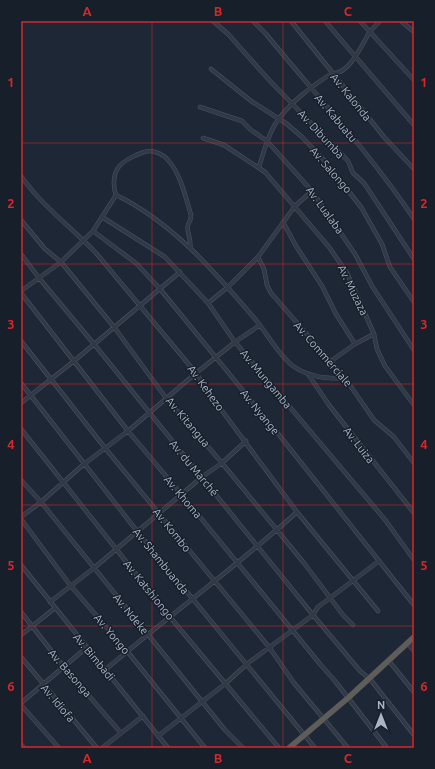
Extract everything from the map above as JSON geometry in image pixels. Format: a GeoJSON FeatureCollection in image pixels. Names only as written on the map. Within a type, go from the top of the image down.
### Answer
{"type":"FeatureCollection","features":[{"type":"Feature","properties":{"kind":"highway"},"geometry":{"type":"LineString","coordinates":[[289,748],[370,679],[414,637]]}},
{"type":"Feature","properties":{"kind":"street","name":"Av. Dibumba"},"geometry":{"type":"LineString","coordinates":[[213,21],[228,34],[270,81],[348,161],[353,173],[364,184],[414,259]]}},
{"type":"Feature","properties":{"kind":"street","name":"Av. Kabuatu"},"geometry":{"type":"LineString","coordinates":[[253,21],[364,151],[395,191],[414,219]]}},
{"type":"Feature","properties":{"kind":"street","name":"Av. Kalonda"},"geometry":{"type":"LineString","coordinates":[[291,21],[384,137],[414,169]]}},
{"type":"Feature","properties":{"kind":"street"},"geometry":{"type":"LineString","coordinates":[[325,21],[414,125]]}},
{"type":"Feature","properties":{"kind":"street"},"geometry":{"type":"LineString","coordinates":[[360,21],[414,80]]}},
{"type":"Feature","properties":{"kind":"street"},"geometry":{"type":"LineString","coordinates":[[259,167],[267,141],[279,119],[311,88],[332,73],[334,74],[342,71],[348,66],[370,31],[380,21]]}},
{"type":"Feature","properties":{"kind":"street"},"geometry":{"type":"LineString","coordinates":[[402,21],[414,32]]}},
{"type":"Feature","properties":{"kind":"street","name":"Av. Salongo"},"geometry":{"type":"LineString","coordinates":[[211,69],[251,101],[287,124],[323,159],[361,207],[382,245],[390,267],[414,302]]}},
{"type":"Feature","properties":{"kind":"street","name":"Av. Lualaba"},"geometry":{"type":"LineString","coordinates":[[200,107],[242,121],[251,130],[267,141],[312,191],[355,254],[372,286],[414,350]]}},
{"type":"Feature","properties":{"kind":"street","name":"Av. Muzaza"},"geometry":{"type":"LineString","coordinates":[[203,138],[224,144],[265,172],[329,247],[347,273],[374,334],[377,350],[385,366],[414,405]]}},
{"type":"Feature","properties":{"kind":"street"},"geometry":{"type":"LineString","coordinates":[[190,248],[191,242],[188,226],[191,220],[191,215],[179,178],[168,159],[152,151],[121,164],[115,172],[113,188],[116,194],[148,213],[190,248],[228,287],[293,366],[308,374],[331,379],[345,378]]}},
{"type":"Feature","properties":{"kind":"street","name":"Av. Kehezo"},"geometry":{"type":"LineString","coordinates":[[21,176],[41,202],[83,239],[96,253],[196,373],[220,408],[298,512],[378,611]]}},
{"type":"Feature","properties":{"kind":"street"},"geometry":{"type":"LineString","coordinates":[[208,303],[228,287],[258,257],[295,206],[312,191]]}},
{"type":"Feature","properties":{"kind":"street"},"geometry":{"type":"LineString","coordinates":[[21,292],[61,262],[83,239],[93,231],[116,194]]}},
{"type":"Feature","properties":{"kind":"street","name":"Av. Mungamba"},"geometry":{"type":"LineString","coordinates":[[102,217],[165,257],[180,272],[208,303],[235,342],[386,521],[414,560]]}},
{"type":"Feature","properties":{"kind":"street","name":"Av. Kitangua"},"geometry":{"type":"LineString","coordinates":[[21,220],[45,249],[61,262],[114,327],[166,398],[222,463],[304,563],[329,598],[353,625]]}},
{"type":"Feature","properties":{"kind":"street"},"geometry":{"type":"LineString","coordinates":[[283,222],[355,344]]}},
{"type":"Feature","properties":{"kind":"street","name":"Av. Nyange"},"geometry":{"type":"LineString","coordinates":[[93,231],[137,264],[160,289],[414,605]]}},
{"type":"Feature","properties":{"kind":"street","name":"Av. du Marché"},"geometry":{"type":"LineString","coordinates":[[21,254],[148,413],[202,477],[313,615],[360,671],[370,679],[414,735]]}},
{"type":"Feature","properties":{"kind":"street","name":"Av. Commerciale"},"geometry":{"type":"LineString","coordinates":[[258,257],[264,269],[266,285],[271,293],[345,378],[374,420],[394,437],[414,463]]}},
{"type":"Feature","properties":{"kind":"street"},"geometry":{"type":"LineString","coordinates":[[21,403],[74,361],[180,272]]}},
{"type":"Feature","properties":{"kind":"street","name":"Av. Khoma"},"geometry":{"type":"LineString","coordinates":[[21,292],[128,431],[237,562],[387,748]]}},
{"type":"Feature","properties":{"kind":"street"},"geometry":{"type":"LineString","coordinates":[[21,518],[84,464],[128,431],[196,373],[235,342],[260,325]]}},
{"type":"Feature","properties":{"kind":"street"},"geometry":{"type":"LineString","coordinates":[[331,361],[355,344],[374,334]]}},
{"type":"Feature","properties":{"kind":"street","name":"Av. Kombo"},"geometry":{"type":"LineString","coordinates":[[21,341],[105,448],[269,647],[294,684],[348,748]]}},
{"type":"Feature","properties":{"kind":"street","name":"Av. Luiza"},"geometry":{"type":"LineString","coordinates":[[308,374],[334,412],[414,513]]}},
{"type":"Feature","properties":{"kind":"street","name":"Av. Shambuanda"},"geometry":{"type":"LineString","coordinates":[[21,383],[137,531],[315,748]]}},
{"type":"Feature","properties":{"kind":"street","name":"Av. Katshiongo"},"geometry":{"type":"LineString","coordinates":[[21,429],[170,617],[279,748]]}},
{"type":"Feature","properties":{"kind":"street"},"geometry":{"type":"LineString","coordinates":[[50,602],[94,568],[202,477],[222,463],[246,441]]}},
{"type":"Feature","properties":{"kind":"street","name":"Av. Ndeke"},"geometry":{"type":"LineString","coordinates":[[21,480],[41,502],[225,730],[243,748]]}},
{"type":"Feature","properties":{"kind":"street"},"geometry":{"type":"LineString","coordinates":[[105,670],[298,512]]}},
{"type":"Feature","properties":{"kind":"street","name":"Av. Yongo"},"geometry":{"type":"LineString","coordinates":[[21,518],[70,586],[127,652],[205,748]]}},
{"type":"Feature","properties":{"kind":"street"},"geometry":{"type":"LineString","coordinates":[[158,736],[225,684],[247,664],[313,615],[318,607],[329,598],[379,561]]}},
{"type":"Feature","properties":{"kind":"street","name":"Av. Bimbadi"},"geometry":{"type":"LineString","coordinates":[[21,565],[86,648],[168,748]]}},
{"type":"Feature","properties":{"kind":"street"},"geometry":{"type":"LineString","coordinates":[[21,635],[55,608]]}},
{"type":"Feature","properties":{"kind":"street","name":"Av. Basonga"},"geometry":{"type":"LineString","coordinates":[[21,612],[64,668],[121,733]]}},
{"type":"Feature","properties":{"kind":"street"},"geometry":{"type":"LineString","coordinates":[[407,643],[414,651]]}},
{"type":"Feature","properties":{"kind":"street"},"geometry":{"type":"LineString","coordinates":[[59,748],[21,704],[86,648]]}},
{"type":"Feature","properties":{"kind":"street","name":"Av. Idiofa"},"geometry":{"type":"LineString","coordinates":[[21,656],[97,748]]}},
{"type":"Feature","properties":{"kind":"street"},"geometry":{"type":"LineString","coordinates":[[389,662],[414,692]]}},
{"type":"Feature","properties":{"kind":"street"},"geometry":{"type":"LineString","coordinates":[[102,748],[143,716]]}},
{"type":"Feature","properties":{"kind":"street"},"geometry":{"type":"LineString","coordinates":[[21,744],[24,748]]}}]}
